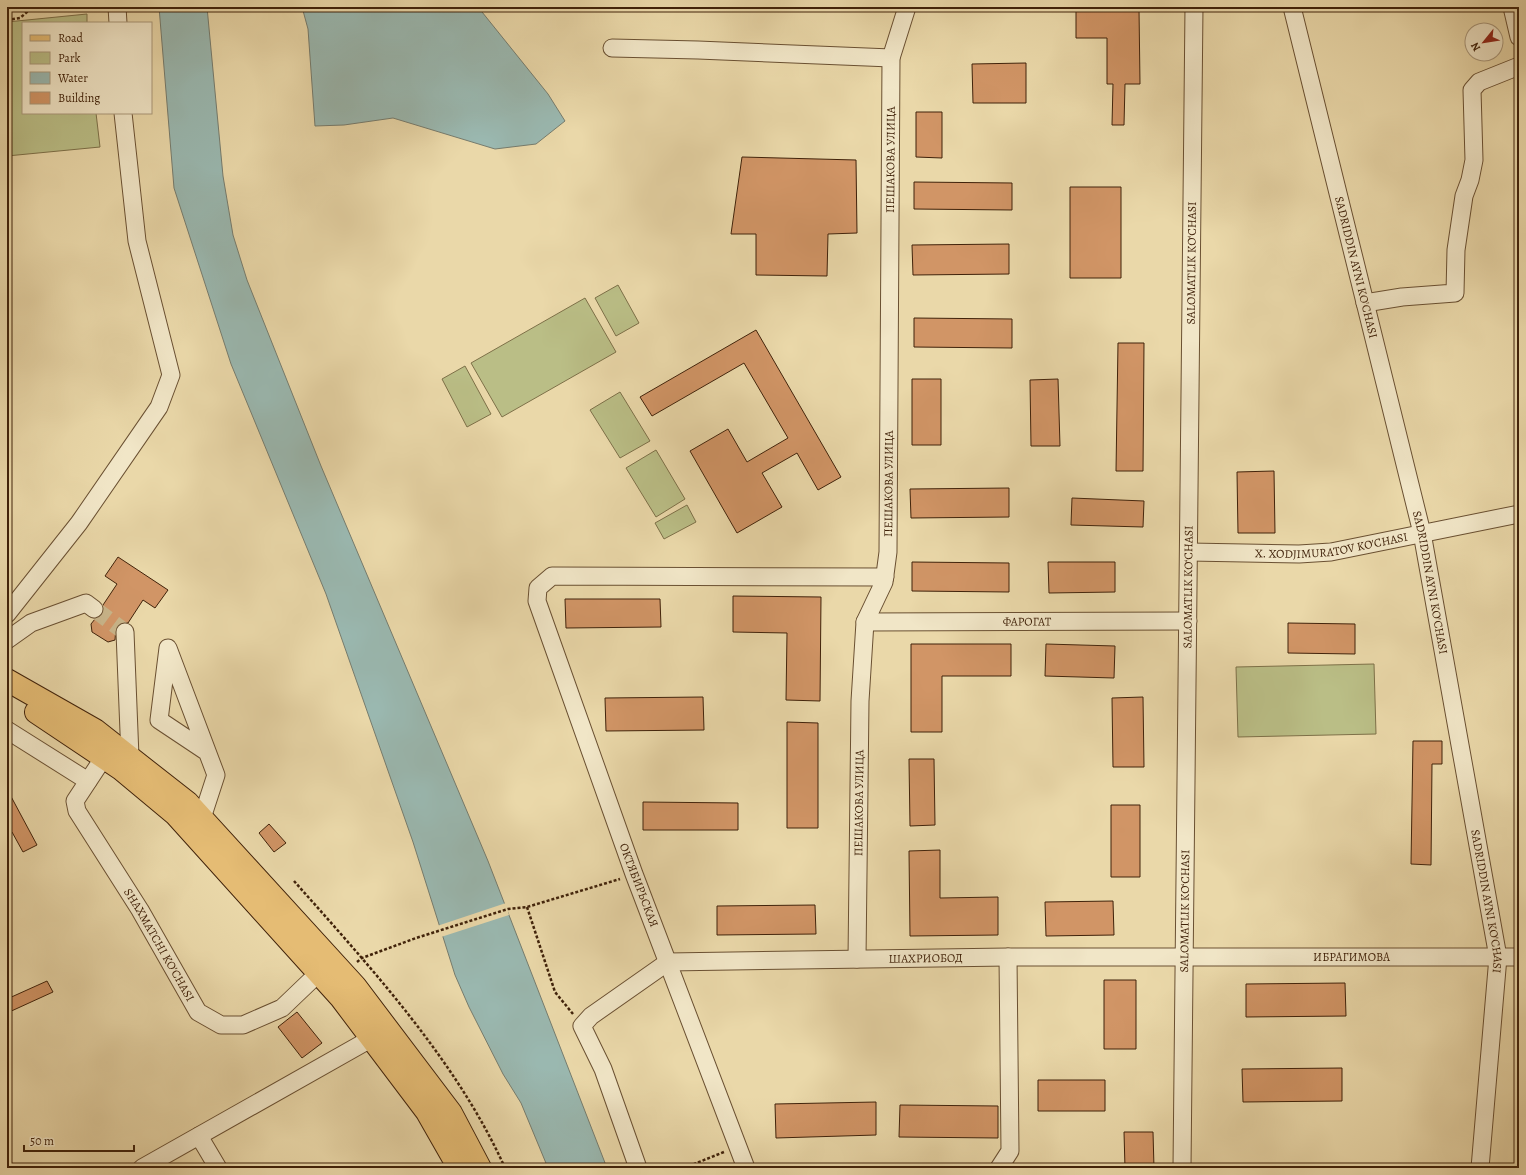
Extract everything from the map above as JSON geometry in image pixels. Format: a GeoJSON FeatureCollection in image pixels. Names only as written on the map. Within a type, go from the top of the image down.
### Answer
{"type":"FeatureCollection","features":[{"type":"Feature","properties":{"kind":"main road"},"geometry":{"type":"LineString","coordinates":[[7,680],[95,730],[118,761],[175,814],[331,969]]}},
{"type":"Feature","properties":{"kind":"main road"},"geometry":{"type":"LineString","coordinates":[[7,696],[188,803],[331,969],[341,998],[380,1034],[451,1113],[480,1168]]}},
{"type":"Feature","properties":{"kind":"main road"},"geometry":{"type":"LineString","coordinates":[[380,1034],[459,1168]]}},
{"type":"Feature","properties":{"kind":"street"},"geometry":{"type":"LineString","coordinates":[[117,7],[118,22]]}},
{"type":"Feature","properties":{"kind":"street","name":"ПЕШАКОВА УЛИЦА"},"geometry":{"type":"LineString","coordinates":[[856,959],[860,701],[865,622],[884,582],[888,552],[891,58],[907,7]]}},
{"type":"Feature","properties":{"kind":"street","name":"SALOMATLIK KO‘CHASI"},"geometry":{"type":"LineString","coordinates":[[1182,1168],[1194,7]]}},
{"type":"Feature","properties":{"kind":"street","name":"SADRIDDIN AYNI KO'CHASI"},"geometry":{"type":"LineString","coordinates":[[1292,7],[1422,533],[1498,957],[1480,1168]]}},
{"type":"Feature","properties":{"kind":"street"},"geometry":{"type":"LineString","coordinates":[[1512,7],[1519,37]]}},
{"type":"Feature","properties":{"kind":"street"},"geometry":{"type":"LineString","coordinates":[[612,48],[891,58]]}},
{"type":"Feature","properties":{"kind":"street"},"geometry":{"type":"LineString","coordinates":[[1365,303],[1402,297],[1455,293],[1456,250],[1460,233],[1464,196],[1470,180],[1474,160],[1472,90],[1479,82],[1519,66]]}},
{"type":"Feature","properties":{"kind":"street"},"geometry":{"type":"LineString","coordinates":[[7,614],[79,523],[159,407],[171,375],[137,241],[123,114]]}},
{"type":"Feature","properties":{"kind":"street","name":"X. XODJIMURATOV KO'CHASI"},"geometry":{"type":"LineString","coordinates":[[1189,552],[1298,554],[1331,552],[1519,514]]}},
{"type":"Feature","properties":{"kind":"street","name":"ОКТЯБИРЬСКАЯ"},"geometry":{"type":"LineString","coordinates":[[746,1168],[634,874],[537,601],[538,588],[552,576],[885,577]]}},
{"type":"Feature","properties":{"kind":"street"},"geometry":{"type":"LineString","coordinates":[[7,640],[31,623],[86,603],[94,609]]}},
{"type":"Feature","properties":{"kind":"street","name":"ФАРОГАТ"},"geometry":{"type":"LineString","coordinates":[[865,622],[1188,621]]}},
{"type":"Feature","properties":{"kind":"street"},"geometry":{"type":"LineString","coordinates":[[118,761],[125,632]]}},
{"type":"Feature","properties":{"kind":"street"},"geometry":{"type":"LineString","coordinates":[[202,818],[216,775],[168,648],[159,720],[207,752]]}},
{"type":"Feature","properties":{"kind":"street"},"geometry":{"type":"LineString","coordinates":[[7,730],[88,780]]}},
{"type":"Feature","properties":{"kind":"street","name":"SHAXMATCHI KO'CHASI"},"geometry":{"type":"LineString","coordinates":[[118,761],[88,780],[75,801],[77,811],[140,910],[198,1012],[221,1025],[243,1025],[282,1008],[331,969]]}},
{"type":"Feature","properties":{"kind":"street"},"geometry":{"type":"LineString","coordinates":[[998,1168],[1010,1151],[1008,957]]}},
{"type":"Feature","properties":{"kind":"street","name":"ШАХРИОБОД"},"geometry":{"type":"LineString","coordinates":[[668,962],[1008,957],[1183,958]]}},
{"type":"Feature","properties":{"kind":"street","name":"ИБРАГИМОВА"},"geometry":{"type":"LineString","coordinates":[[1183,958],[1519,958]]}},
{"type":"Feature","properties":{"kind":"street"},"geometry":{"type":"LineString","coordinates":[[638,1168],[603,1069],[582,1026],[591,1016],[668,962]]}},
{"type":"Feature","properties":{"kind":"street"},"geometry":{"type":"LineString","coordinates":[[142,1168],[380,1034]]}},
{"type":"Feature","properties":{"kind":"street"},"geometry":{"type":"LineString","coordinates":[[199,1136],[218,1168]]}},
{"type":"Feature","properties":{"kind":"path"},"geometry":{"type":"LineString","coordinates":[[7,20],[20,18],[33,7]]}},
{"type":"Feature","properties":{"kind":"path"},"geometry":{"type":"LineString","coordinates":[[331,969],[416,938],[508,909],[527,907],[634,874]]}},
{"type":"Feature","properties":{"kind":"path"},"geometry":{"type":"LineString","coordinates":[[294,881],[362,958],[440,1058],[490,1135],[505,1168]]}},
{"type":"Feature","properties":{"kind":"path"},"geometry":{"type":"LineString","coordinates":[[527,907],[555,992],[582,1026]]}},
{"type":"Feature","properties":{"kind":"path"},"geometry":{"type":"LineString","coordinates":[[684,1168],[737,1147]]}},
{"type":"Feature","properties":{"kind":"green space"},"geometry":{"type":"Polygon","coordinates":[[[87,14],[87,22],[22,22],[22,114],[96,114],[100,147],[7,156],[7,22],[87,14]]]}},
{"type":"Feature","properties":{"kind":"green space"},"geometry":{"type":"Polygon","coordinates":[[[618,285],[639,323],[616,336],[595,298],[618,285]]]}},
{"type":"Feature","properties":{"kind":"green space"},"geometry":{"type":"Polygon","coordinates":[[[585,298],[616,352],[502,417],[471,363],[585,298]]]}},
{"type":"Feature","properties":{"kind":"green space"},"geometry":{"type":"Polygon","coordinates":[[[465,366],[491,414],[467,427],[442,379],[465,366]]]}},
{"type":"Feature","properties":{"kind":"green space"},"geometry":{"type":"Polygon","coordinates":[[[620,392],[650,441],[620,458],[590,410],[620,392]]]}},
{"type":"Feature","properties":{"kind":"green space"},"geometry":{"type":"Polygon","coordinates":[[[656,450],[685,499],[656,517],[626,468],[656,450]]]}},
{"type":"Feature","properties":{"kind":"green space"},"geometry":{"type":"Polygon","coordinates":[[[687,505],[696,522],[664,539],[655,523],[687,505]]]}},
{"type":"Feature","properties":{"kind":"green space"},"geometry":{"type":"Polygon","coordinates":[[[1374,664],[1376,734],[1238,737],[1236,667],[1374,664]]]}},
{"type":"Feature","properties":{"kind":"water"},"geometry":{"type":"Polygon","coordinates":[[[159,7],[207,7],[223,176],[233,235],[247,280],[321,466],[488,861],[607,1168],[548,1168],[521,1103],[503,1074],[469,1007],[455,975],[413,842],[326,594],[231,364],[174,188],[159,7]]]}},
{"type":"Feature","properties":{"kind":"water"},"geometry":{"type":"Polygon","coordinates":[[[302,7],[478,7],[548,94],[565,121],[536,144],[495,149],[393,118],[344,125],[315,126],[308,29],[302,7]]]}},
{"type":"Feature","properties":{"kind":"pier"},"geometry":{"type":"Polygon","coordinates":[[[506,903],[509,915],[441,937],[437,926],[506,903]]]}},
{"type":"Feature","properties":{"kind":"building"},"geometry":{"type":"Polygon","coordinates":[[[1076,9],[1139,9],[1140,84],[1125,84],[1124,125],[1112,125],[1113,84],[1107,84],[1107,38],[1076,38],[1076,9]]]}},
{"type":"Feature","properties":{"kind":"building"},"geometry":{"type":"Polygon","coordinates":[[[1026,63],[1026,103],[973,103],[972,64],[1026,63]]]}},
{"type":"Feature","properties":{"kind":"building"},"geometry":{"type":"Polygon","coordinates":[[[916,112],[942,112],[942,158],[916,157],[916,112]]]}},
{"type":"Feature","properties":{"kind":"building"},"geometry":{"type":"Polygon","coordinates":[[[742,157],[856,160],[857,233],[828,234],[827,276],[756,275],[756,234],[731,234],[742,157]]]}},
{"type":"Feature","properties":{"kind":"building"},"geometry":{"type":"Polygon","coordinates":[[[914,182],[1012,183],[1012,210],[914,209],[914,182]]]}},
{"type":"Feature","properties":{"kind":"building"},"geometry":{"type":"Polygon","coordinates":[[[1070,187],[1121,187],[1121,278],[1070,278],[1070,187]]]}},
{"type":"Feature","properties":{"kind":"building"},"geometry":{"type":"Polygon","coordinates":[[[1009,244],[1009,274],[913,275],[912,245],[1009,244]]]}},
{"type":"Feature","properties":{"kind":"building"},"geometry":{"type":"Polygon","coordinates":[[[914,318],[1012,319],[1012,348],[914,347],[914,318]]]}},
{"type":"Feature","properties":{"kind":"building"},"geometry":{"type":"Polygon","coordinates":[[[756,330],[841,477],[818,490],[797,453],[762,473],[782,507],[737,533],[690,451],[728,429],[747,462],[788,438],[744,363],[652,416],[640,397],[756,330]]]}},
{"type":"Feature","properties":{"kind":"building"},"geometry":{"type":"Polygon","coordinates":[[[1118,343],[1144,343],[1143,471],[1116,471],[1118,343]]]}},
{"type":"Feature","properties":{"kind":"building"},"geometry":{"type":"Polygon","coordinates":[[[912,379],[941,379],[941,445],[912,445],[912,379]]]}},
{"type":"Feature","properties":{"kind":"building"},"geometry":{"type":"Polygon","coordinates":[[[1058,379],[1060,446],[1031,446],[1030,380],[1058,379]]]}},
{"type":"Feature","properties":{"kind":"building"},"geometry":{"type":"Polygon","coordinates":[[[1274,471],[1275,533],[1238,533],[1237,472],[1274,471]]]}},
{"type":"Feature","properties":{"kind":"building"},"geometry":{"type":"Polygon","coordinates":[[[1009,488],[1009,517],[911,518],[910,489],[1009,488]]]}},
{"type":"Feature","properties":{"kind":"building"},"geometry":{"type":"Polygon","coordinates":[[[1072,498],[1144,501],[1143,527],[1071,525],[1072,498]]]}},
{"type":"Feature","properties":{"kind":"building"},"geometry":{"type":"Polygon","coordinates":[[[118,557],[168,590],[155,608],[143,600],[128,623],[120,623],[116,627],[115,640],[108,642],[92,632],[91,624],[95,619],[102,615],[103,605],[117,584],[105,576],[118,557]]]}},
{"type":"Feature","properties":{"kind":"building"},"geometry":{"type":"Polygon","coordinates":[[[912,562],[1009,563],[1009,592],[912,591],[912,562]]]}},
{"type":"Feature","properties":{"kind":"building"},"geometry":{"type":"Polygon","coordinates":[[[1048,562],[1115,562],[1115,592],[1049,593],[1048,562]]]}},
{"type":"Feature","properties":{"kind":"building"},"geometry":{"type":"Polygon","coordinates":[[[733,596],[821,597],[820,701],[786,700],[787,633],[733,632],[733,596]]]}},
{"type":"Feature","properties":{"kind":"building"},"geometry":{"type":"Polygon","coordinates":[[[565,599],[660,599],[661,627],[566,628],[565,599]]]}},
{"type":"Feature","properties":{"kind":"building"},"geometry":{"type":"Polygon","coordinates":[[[1288,623],[1355,624],[1355,654],[1288,653],[1288,623]]]}},
{"type":"Feature","properties":{"kind":"building"},"geometry":{"type":"Polygon","coordinates":[[[911,644],[1011,644],[1011,676],[942,676],[942,732],[911,732],[911,644]]]}},
{"type":"Feature","properties":{"kind":"building"},"geometry":{"type":"Polygon","coordinates":[[[1046,644],[1115,646],[1114,678],[1045,676],[1046,644]]]}},
{"type":"Feature","properties":{"kind":"building"},"geometry":{"type":"Polygon","coordinates":[[[703,697],[704,730],[606,731],[605,698],[703,697]]]}},
{"type":"Feature","properties":{"kind":"building"},"geometry":{"type":"Polygon","coordinates":[[[1143,697],[1144,767],[1113,767],[1112,698],[1143,697]]]}},
{"type":"Feature","properties":{"kind":"building"},"geometry":{"type":"Polygon","coordinates":[[[787,722],[818,723],[818,828],[787,828],[787,722]]]}},
{"type":"Feature","properties":{"kind":"building"},"geometry":{"type":"Polygon","coordinates":[[[1413,741],[1442,741],[1442,764],[1432,764],[1431,865],[1411,864],[1413,741]]]}},
{"type":"Feature","properties":{"kind":"building"},"geometry":{"type":"Polygon","coordinates":[[[909,759],[934,759],[935,825],[910,826],[909,759]]]}},
{"type":"Feature","properties":{"kind":"building"},"geometry":{"type":"Polygon","coordinates":[[[7,789],[37,845],[23,852],[12,832],[7,834],[7,789]]]}},
{"type":"Feature","properties":{"kind":"building"},"geometry":{"type":"Polygon","coordinates":[[[643,802],[738,803],[738,830],[643,830],[643,802]]]}},
{"type":"Feature","properties":{"kind":"building"},"geometry":{"type":"Polygon","coordinates":[[[1111,805],[1140,805],[1140,877],[1111,877],[1111,805]]]}},
{"type":"Feature","properties":{"kind":"building"},"geometry":{"type":"Polygon","coordinates":[[[269,824],[286,843],[274,852],[259,833],[269,824]]]}},
{"type":"Feature","properties":{"kind":"building"},"geometry":{"type":"Polygon","coordinates":[[[940,850],[940,898],[998,897],[998,935],[910,936],[909,851],[940,850]]]}},
{"type":"Feature","properties":{"kind":"building"},"geometry":{"type":"Polygon","coordinates":[[[1113,901],[1114,935],[1046,936],[1045,902],[1113,901]]]}},
{"type":"Feature","properties":{"kind":"building"},"geometry":{"type":"Polygon","coordinates":[[[815,905],[816,934],[717,935],[717,906],[815,905]]]}},
{"type":"Feature","properties":{"kind":"building"},"geometry":{"type":"Polygon","coordinates":[[[1104,980],[1136,980],[1136,1049],[1104,1049],[1104,980]]]}},
{"type":"Feature","properties":{"kind":"building"},"geometry":{"type":"Polygon","coordinates":[[[47,981],[53,992],[7,1013],[7,999],[47,981]]]}},
{"type":"Feature","properties":{"kind":"building"},"geometry":{"type":"Polygon","coordinates":[[[1345,983],[1346,1016],[1246,1017],[1246,984],[1345,983]]]}},
{"type":"Feature","properties":{"kind":"building"},"geometry":{"type":"Polygon","coordinates":[[[297,1012],[322,1043],[302,1058],[278,1027],[297,1012]]]}},
{"type":"Feature","properties":{"kind":"building"},"geometry":{"type":"Polygon","coordinates":[[[1342,1068],[1342,1101],[1243,1102],[1242,1069],[1342,1068]]]}},
{"type":"Feature","properties":{"kind":"building"},"geometry":{"type":"Polygon","coordinates":[[[1038,1080],[1105,1080],[1105,1111],[1038,1111],[1038,1080]]]}},
{"type":"Feature","properties":{"kind":"building"},"geometry":{"type":"Polygon","coordinates":[[[876,1102],[876,1135],[776,1138],[775,1104],[876,1102]]]}},
{"type":"Feature","properties":{"kind":"building"},"geometry":{"type":"Polygon","coordinates":[[[900,1105],[998,1106],[998,1138],[899,1137],[900,1105]]]}},
{"type":"Feature","properties":{"kind":"building"},"geometry":{"type":"Polygon","coordinates":[[[1124,1132],[1153,1132],[1154,1168],[1125,1168],[1124,1132]]]}},
{"type":"Feature","properties":{"kind":"tunnel"},"geometry":{"type":"LineString","coordinates":[[94,609],[125,632]]}}]}
